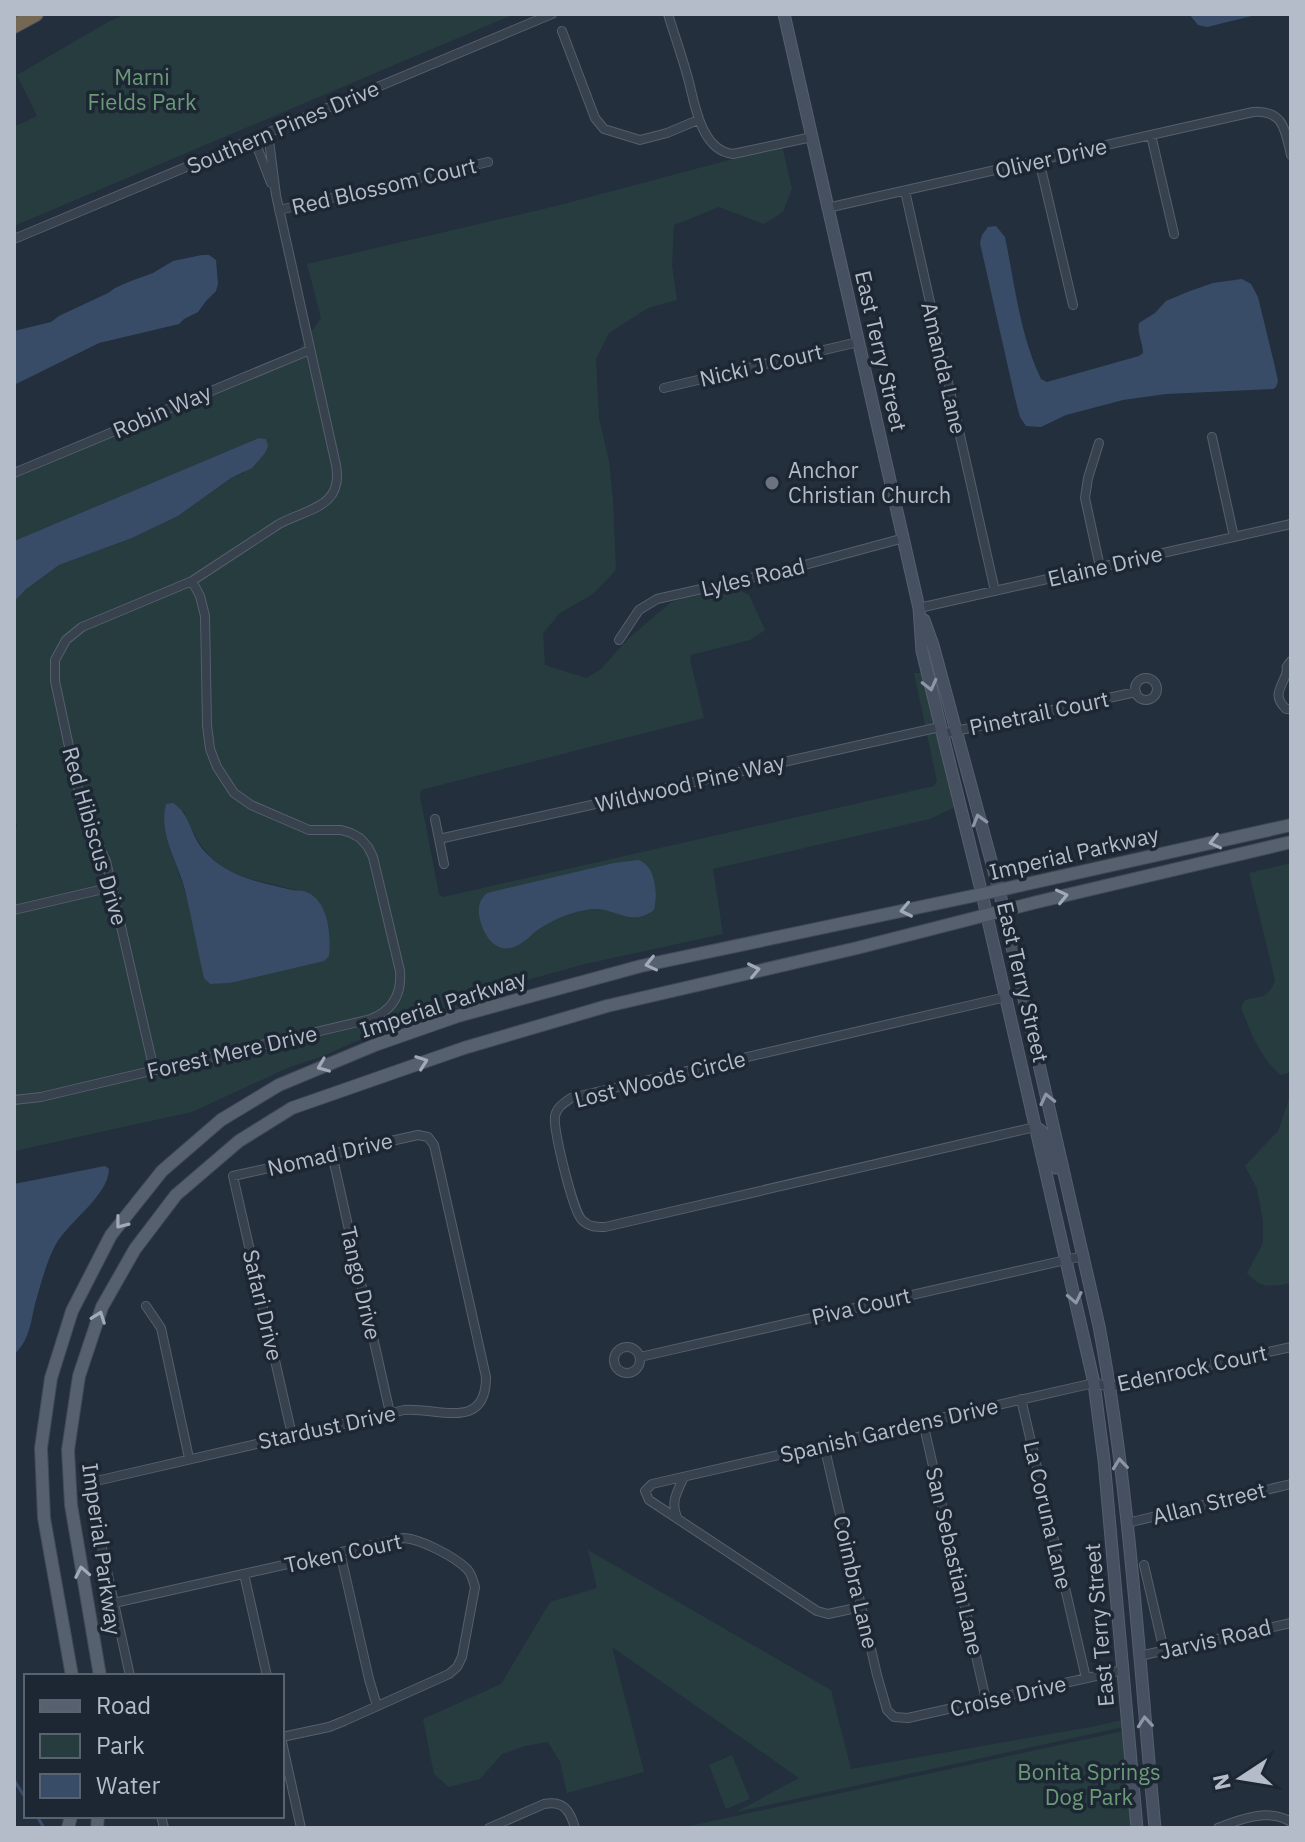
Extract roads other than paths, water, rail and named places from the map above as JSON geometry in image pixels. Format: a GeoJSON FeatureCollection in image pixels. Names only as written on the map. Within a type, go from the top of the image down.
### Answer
{"type":"FeatureCollection","features":[{"type":"Feature","properties":{"kind":"highway"},"geometry":{"type":"LineString","coordinates":[[14,26],[36,14]]}},
{"type":"Feature","properties":{"kind":"main road","name":"Imperial Parkway"},"geometry":{"type":"LineString","coordinates":[[72,1674],[44,1518],[41,1448],[51,1378],[72,1311],[111,1235],[162,1171],[221,1120],[279,1085],[375,1045],[458,1016],[641,966],[1291,825]]}},
{"type":"Feature","properties":{"kind":"main road","name":"Imperial Parkway"},"geometry":{"type":"LineString","coordinates":[[100,1674],[71,1505],[68,1450],[79,1376],[102,1307],[135,1249],[176,1195],[239,1141],[292,1108],[464,1048],[607,1006],[1291,842]]}},
{"type":"Feature","properties":{"kind":"street","name":"Southern Pines Drive"},"geometry":{"type":"LineString","coordinates":[[14,239],[552,14]]}},
{"type":"Feature","properties":{"kind":"street"},"geometry":{"type":"LineString","coordinates":[[668,14],[698,120],[710,139],[725,153],[733,154],[812,137]]}},
{"type":"Feature","properties":{"kind":"street","name":"East Terry Street"},"geometry":{"type":"LineString","coordinates":[[784,14],[904,538],[919,608],[922,651],[982,894],[1094,1383],[1104,1460],[1137,1828]]}},
{"type":"Feature","properties":{"kind":"street"},"geometry":{"type":"LineString","coordinates":[[562,31],[595,118],[604,129],[640,140],[698,120]]}},
{"type":"Feature","properties":{"kind":"street","name":"Oliver Drive"},"geometry":{"type":"LineString","coordinates":[[827,208],[1253,112],[1264,111],[1275,115],[1282,123],[1291,155]]}},
{"type":"Feature","properties":{"kind":"street","name":"Red Hibiscus Drive"},"geometry":{"type":"LineString","coordinates":[[154,1070],[106,861],[80,798],[55,681],[55,660],[66,640],[82,627],[192,581],[279,524],[319,508],[334,491],[336,465],[279,210],[268,133]]}},
{"type":"Feature","properties":{"kind":"street"},"geometry":{"type":"LineString","coordinates":[[1151,135],[1174,234]]}},
{"type":"Feature","properties":{"kind":"street","name":"Red Hibiscus Drive"},"geometry":{"type":"LineString","coordinates":[[254,139],[276,195]]}},
{"type":"Feature","properties":{"kind":"street"},"geometry":{"type":"LineString","coordinates":[[1039,160],[1073,305]]}},
{"type":"Feature","properties":{"kind":"street","name":"Red Blossom Court"},"geometry":{"type":"LineString","coordinates":[[279,210],[488,162]]}},
{"type":"Feature","properties":{"kind":"street","name":"Amanda Lane"},"geometry":{"type":"LineString","coordinates":[[905,191],[995,591]]}},
{"type":"Feature","properties":{"kind":"street","name":"Nicki J Court"},"geometry":{"type":"LineString","coordinates":[[664,388],[858,342]]}},
{"type":"Feature","properties":{"kind":"street","name":"Robin Way"},"geometry":{"type":"LineString","coordinates":[[14,473],[310,350]]}},
{"type":"Feature","properties":{"kind":"street"},"geometry":{"type":"LineString","coordinates":[[1212,437],[1234,537]]}},
{"type":"Feature","properties":{"kind":"street"},"geometry":{"type":"LineString","coordinates":[[1099,443],[1085,498],[1100,567]]}},
{"type":"Feature","properties":{"kind":"street","name":"Elaine Drive"},"geometry":{"type":"LineString","coordinates":[[919,608],[1291,524]]}},
{"type":"Feature","properties":{"kind":"street","name":"Lyles Road"},"geometry":{"type":"LineString","coordinates":[[619,640],[639,610],[657,599],[786,570],[904,538]]}},
{"type":"Feature","properties":{"kind":"street","name":"Forest Mere Drive"},"geometry":{"type":"LineString","coordinates":[[14,1100],[41,1097],[371,1019],[392,1006],[398,995],[400,971],[368,847],[351,833],[309,830],[251,805],[234,793],[217,767],[210,749],[207,725],[205,616],[192,581]]}},
{"type":"Feature","properties":{"kind":"street"},"geometry":{"type":"LineString","coordinates":[[919,608],[933,645],[999,890],[1111,1387],[1127,1523],[1155,1828]]}},
{"type":"Feature","properties":{"kind":"street"},"geometry":{"type":"LineString","coordinates":[[1291,661],[1287,665],[1288,676],[1278,693],[1280,702],[1286,709],[1291,709]]}},
{"type":"Feature","properties":{"kind":"street","name":"Pinetrail Court"},"geometry":{"type":"LineString","coordinates":[[941,730],[955,731],[1136,692]]}},
{"type":"Feature","properties":{"kind":"street","name":"Wildwood Pine Way"},"geometry":{"type":"LineString","coordinates":[[439,839],[941,730]]}},
{"type":"Feature","properties":{"kind":"street"},"geometry":{"type":"LineString","coordinates":[[435,819],[444,864]]}},
{"type":"Feature","properties":{"kind":"street"},"geometry":{"type":"LineString","coordinates":[[14,910],[112,887]]}},
{"type":"Feature","properties":{"kind":"street","name":"Lost Woods Circle"},"geometry":{"type":"LineString","coordinates":[[1006,997],[571,1098],[561,1104],[555,1115],[555,1127],[576,1213],[583,1222],[594,1227],[605,1227],[1035,1127]]}},
{"type":"Feature","properties":{"kind":"street"},"geometry":{"type":"LineString","coordinates":[[1035,1127],[1046,1135],[1064,1202],[1075,1220]]}},
{"type":"Feature","properties":{"kind":"street","name":"Nomad Drive"},"geometry":{"type":"LineString","coordinates":[[233,1176],[418,1135],[428,1137]]}},
{"type":"Feature","properties":{"kind":"street","name":"Stardust Drive"},"geometry":{"type":"LineString","coordinates":[[114,1603],[92,1498],[92,1482],[390,1413],[414,1409],[455,1415],[476,1407],[486,1387],[486,1377],[434,1145],[428,1137]]}},
{"type":"Feature","properties":{"kind":"street","name":"Tango Drive"},"geometry":{"type":"LineString","coordinates":[[332,1154],[390,1413]]}},
{"type":"Feature","properties":{"kind":"street","name":"Safari Drive"},"geometry":{"type":"LineString","coordinates":[[233,1176],[292,1435]]}},
{"type":"Feature","properties":{"kind":"street","name":"Piva Court"},"geometry":{"type":"LineString","coordinates":[[640,1357],[1083,1256]]}},
{"type":"Feature","properties":{"kind":"street"},"geometry":{"type":"LineString","coordinates":[[146,1306],[161,1328],[189,1458]]}},
{"type":"Feature","properties":{"kind":"street","name":"Edenrock Court"},"geometry":{"type":"LineString","coordinates":[[1094,1383],[1111,1387],[1291,1347]]}},
{"type":"Feature","properties":{"kind":"street","name":"Spanish Gardens Drive"},"geometry":{"type":"LineString","coordinates":[[861,1607],[840,1613],[817,1611],[649,1500],[645,1491],[652,1484],[1094,1383]]}},
{"type":"Feature","properties":{"kind":"street","name":"La Coruna Lane"},"geometry":{"type":"LineString","coordinates":[[1021,1399],[1086,1678]]}},
{"type":"Feature","properties":{"kind":"street","name":"San Sebastian Lane"},"geometry":{"type":"LineString","coordinates":[[923,1422],[986,1700]]}},
{"type":"Feature","properties":{"kind":"street","name":"Coimbra Lane"},"geometry":{"type":"LineString","coordinates":[[824,1445],[887,1710],[894,1717]]}},
{"type":"Feature","properties":{"kind":"street"},"geometry":{"type":"LineString","coordinates":[[679,1519],[674,1509],[674,1497],[684,1477]]}},
{"type":"Feature","properties":{"kind":"street","name":"Allan Street"},"geometry":{"type":"LineString","coordinates":[[1127,1523],[1291,1484]]}},
{"type":"Feature","properties":{"kind":"street","name":"Token Court"},"geometry":{"type":"LineString","coordinates":[[114,1603],[404,1538],[425,1543],[468,1570],[475,1587],[462,1657],[457,1667],[449,1674],[329,1727],[284,1739]]}},
{"type":"Feature","properties":{"kind":"street"},"geometry":{"type":"LineString","coordinates":[[340,1552],[377,1706]]}},
{"type":"Feature","properties":{"kind":"street"},"geometry":{"type":"LineString","coordinates":[[1144,1565],[1164,1651]]}},
{"type":"Feature","properties":{"kind":"street"},"geometry":{"type":"LineString","coordinates":[[244,1574],[267,1674]]}},
{"type":"Feature","properties":{"kind":"street"},"geometry":{"type":"LineString","coordinates":[[114,1603],[130,1674]]}},
{"type":"Feature","properties":{"kind":"street","name":"Jarvis Road"},"geometry":{"type":"LineString","coordinates":[[1139,1656],[1291,1623]]}},
{"type":"Feature","properties":{"kind":"street","name":"Croise Drive"},"geometry":{"type":"LineString","coordinates":[[894,1717],[908,1718],[1123,1670]]}},
{"type":"Feature","properties":{"kind":"street"},"geometry":{"type":"LineString","coordinates":[[284,1749],[301,1828]]}},
{"type":"Feature","properties":{"kind":"street"},"geometry":{"type":"LineString","coordinates":[[489,1828],[553,1802],[563,1805],[575,1828]]}},
{"type":"Feature","properties":{"kind":"street"},"geometry":{"type":"LineString","coordinates":[[1218,1828],[1265,1815],[1281,1816],[1291,1822]]}},
{"type":"Feature","properties":{"kind":"water"},"geometry":{"type":"Polygon","coordinates":[[[1189,14],[1260,14],[1207,27],[1198,25],[1189,14]]]}},
{"type":"Feature","properties":{"kind":"water"},"geometry":{"type":"Polygon","coordinates":[[[996,226],[1005,237],[1023,328],[1041,379],[1047,382],[1139,356],[1143,353],[1139,323],[1166,301],[1213,283],[1242,279],[1251,284],[1258,297],[1278,381],[1276,387],[1123,400],[1066,415],[1041,427],[1026,426],[1015,398],[980,243],[988,227],[996,226]]]}},
{"type":"Feature","properties":{"kind":"water"},"geometry":{"type":"Polygon","coordinates":[[[202,255],[216,260],[218,284],[216,291],[198,312],[179,324],[99,343],[14,385],[14,331],[51,322],[173,261],[202,255]]]}},
{"type":"Feature","properties":{"kind":"water"},"geometry":{"type":"Polygon","coordinates":[[[259,438],[266,439],[268,446],[252,468],[231,478],[178,516],[132,538],[59,565],[14,602],[14,541],[259,438]]]}},
{"type":"Feature","properties":{"kind":"water"},"geometry":{"type":"Polygon","coordinates":[[[173,803],[185,815],[202,849],[216,862],[252,880],[304,891],[319,902],[327,919],[329,938],[329,956],[324,961],[230,983],[210,984],[204,978],[185,890],[165,827],[166,804],[173,803]]]}},
{"type":"Feature","properties":{"kind":"water"},"geometry":{"type":"Polygon","coordinates":[[[638,860],[649,868],[655,888],[654,910],[646,915],[631,917],[594,909],[576,912],[550,923],[522,943],[509,948],[496,945],[483,929],[479,909],[487,893],[638,860]]]}},
{"type":"Feature","properties":{"kind":"water"},"geometry":{"type":"Polygon","coordinates":[[[105,1166],[109,1169],[102,1189],[53,1250],[27,1335],[14,1354],[14,1184],[105,1166]]]}},
{"type":"Feature","properties":{"kind":"waterway"},"geometry":{"type":"LineString","coordinates":[[14,1780],[24,1796]]}},
{"type":"Feature","properties":{"kind":"waterway"},"geometry":{"type":"LineString","coordinates":[[38,1818],[44,1828]]}},
{"type":"Feature","properties":{"kind":"place","name":"Anchor Christian Church"},"geometry":{"type":"Point","coordinates":[772,483]}},
{"type":"Feature","properties":{"kind":"park label","name":"Marni Fields Park"},"geometry":{"type":"Point","coordinates":[142,90]}},
{"type":"Feature","properties":{"kind":"park label","name":"Bonita Springs Dog Park"},"geometry":{"type":"Point","coordinates":[1089,1784]}}]}
